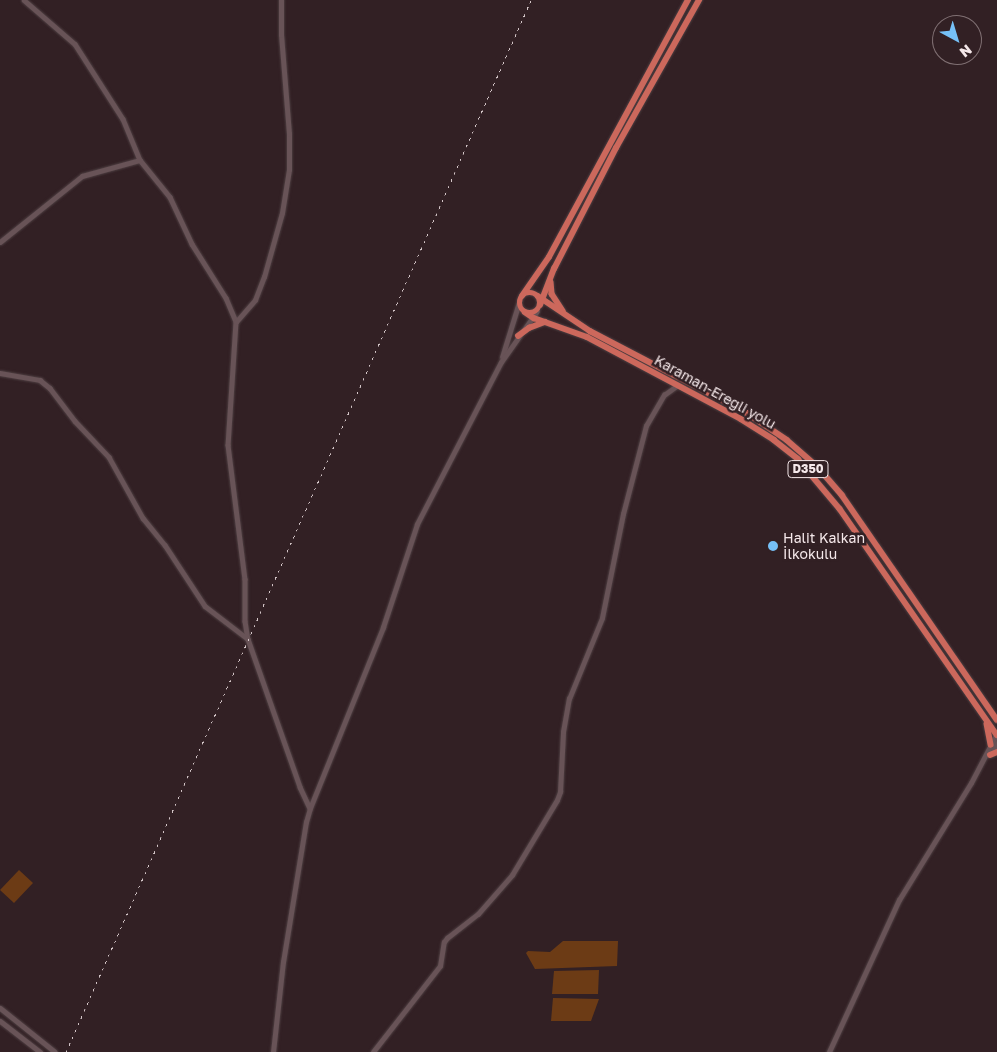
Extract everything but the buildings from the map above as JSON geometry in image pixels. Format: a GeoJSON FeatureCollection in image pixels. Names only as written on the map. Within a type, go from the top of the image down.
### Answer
{"type":"FeatureCollection","features":[{"type":"Feature","properties":{"kind":"highway"},"geometry":{"type":"LineString","coordinates":[[521,299],[549,257],[688,0]]}},
{"type":"Feature","properties":{"kind":"highway","name":"D350"},"geometry":{"type":"LineString","coordinates":[[574,321],[556,302],[552,294],[554,269],[616,148],[699,0]]}},
{"type":"Feature","properties":{"kind":"highway"},"geometry":{"type":"LineString","coordinates":[[521,299],[525,312],[531,313],[539,303],[554,269]]}},
{"type":"Feature","properties":{"kind":"highway"},"geometry":{"type":"LineString","coordinates":[[521,299],[530,293],[539,303],[574,321]]}},
{"type":"Feature","properties":{"kind":"highway","name":"Karaman-Ereğli yolu"},"geometry":{"type":"LineString","coordinates":[[525,312],[532,317],[587,338],[678,385],[744,421],[798,459],[840,509],[997,734]]}},
{"type":"Feature","properties":{"kind":"highway","name":"Karaman-Ereğli yolu"},"geometry":{"type":"LineString","coordinates":[[574,321],[747,413],[787,440],[816,465],[842,495],[997,720]]}},
{"type":"Feature","properties":{"kind":"highway"},"geometry":{"type":"LineString","coordinates":[[518,336],[536,324],[544,322],[554,324]]}},
{"type":"Feature","properties":{"kind":"highway"},"geometry":{"type":"LineString","coordinates":[[985,703],[997,711]]}},
{"type":"Feature","properties":{"kind":"highway"},"geometry":{"type":"LineString","coordinates":[[985,717],[994,744]]}},
{"type":"Feature","properties":{"kind":"highway"},"geometry":{"type":"LineString","coordinates":[[990,755],[997,752]]}},
{"type":"Feature","properties":{"kind":"main road"},"geometry":{"type":"LineString","coordinates":[[501,362],[521,299]]}},
{"type":"Feature","properties":{"kind":"main road"},"geometry":{"type":"LineString","coordinates":[[273,1052],[283,962],[306,822],[310,808],[382,627],[417,524],[501,362],[532,317],[539,303]]}},
{"type":"Feature","properties":{"kind":"main road"},"geometry":{"type":"LineString","coordinates":[[1,1011],[55,1052]]}},
{"type":"Feature","properties":{"kind":"main road"},"geometry":{"type":"LineString","coordinates":[[10,1016],[1,1023],[40,1052]]}},
{"type":"Feature","properties":{"kind":"street"},"geometry":{"type":"LineString","coordinates":[[24,0],[75,44],[123,119],[140,160],[170,197],[192,244],[226,298],[236,322],[228,445],[233,496],[246,579],[245,621],[248,639],[300,787],[310,808]]}},
{"type":"Feature","properties":{"kind":"street"},"geometry":{"type":"LineString","coordinates":[[236,322],[255,300],[264,277],[282,212],[289,170],[289,134],[280,35],[281,0]]}},
{"type":"Feature","properties":{"kind":"street"},"geometry":{"type":"LineString","coordinates":[[0,242],[82,176],[140,160]]}},
{"type":"Feature","properties":{"kind":"street"},"geometry":{"type":"LineString","coordinates":[[0,373],[40,380],[50,388],[75,420],[109,456],[143,518],[165,545],[205,606],[248,639]]}},
{"type":"Feature","properties":{"kind":"street"},"geometry":{"type":"LineString","coordinates":[[373,1052],[440,966],[444,942],[447,938],[478,914],[512,875],[557,800],[560,792],[563,732],[569,699],[602,618],[623,514],[646,426],[664,395],[678,385]]}},
{"type":"Feature","properties":{"kind":"street"},"geometry":{"type":"LineString","coordinates":[[984,760],[990,755],[997,734]]}},
{"type":"Feature","properties":{"kind":"street"},"geometry":{"type":"LineString","coordinates":[[829,1052],[899,900],[994,744]]}},
{"type":"Feature","properties":{"kind":"shaded area"},"geometry":{"type":"Polygon","coordinates":[[[19,870],[33,883],[14,903],[0,890],[19,870]]]}},
{"type":"Feature","properties":{"kind":"shaded area"},"geometry":{"type":"Polygon","coordinates":[[[563,941],[618,941],[617,966],[535,969],[526,953],[528,951],[550,952],[563,941]]]}},
{"type":"Feature","properties":{"kind":"shaded area"},"geometry":{"type":"Polygon","coordinates":[[[599,970],[598,994],[552,994],[554,971],[599,970]]]}},
{"type":"Feature","properties":{"kind":"shaded area"},"geometry":{"type":"Polygon","coordinates":[[[553,998],[599,999],[591,1021],[551,1021],[553,998]]]}},
{"type":"Feature","properties":{"kind":"railway"},"geometry":{"type":"LineString","coordinates":[[66,1052],[531,0]]}},
{"type":"Feature","properties":{"kind":"place","name":"Halit Kalkan İlkokulu"},"geometry":{"type":"Point","coordinates":[773,546]}}]}
